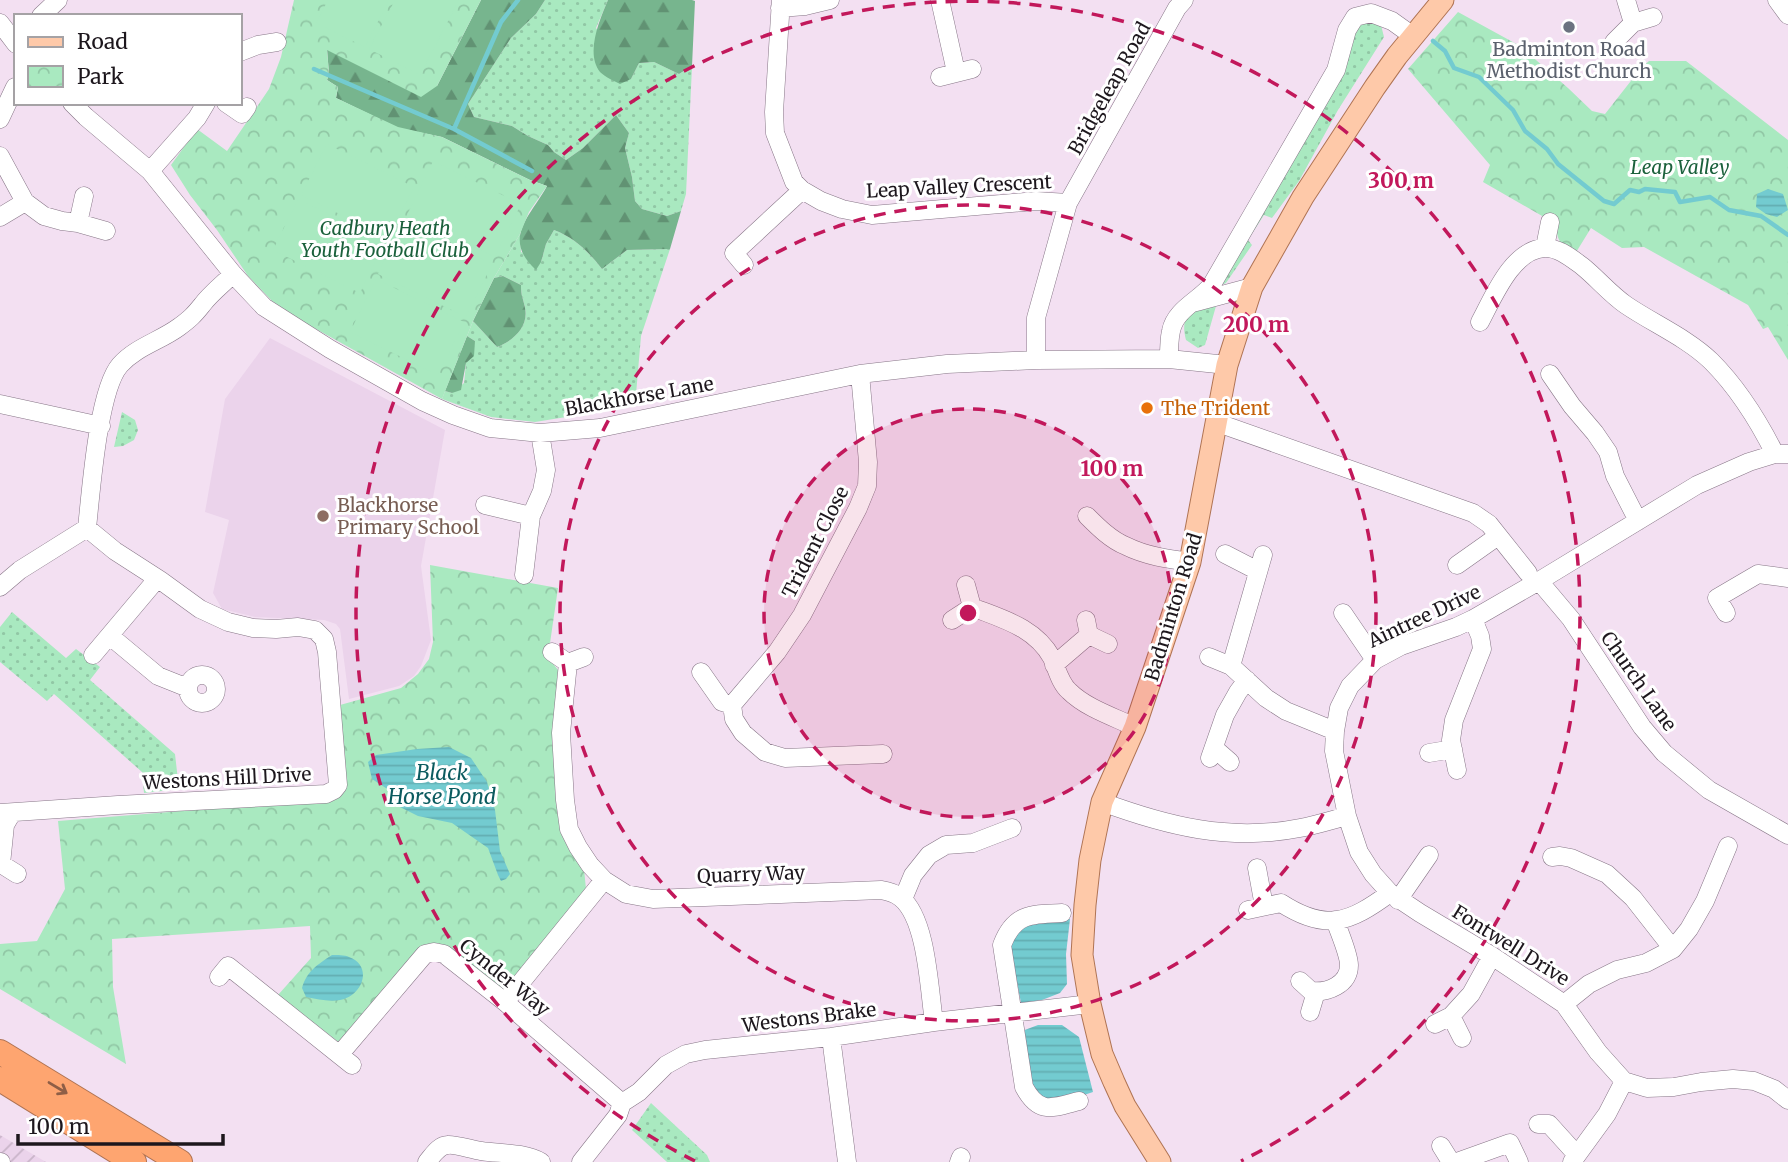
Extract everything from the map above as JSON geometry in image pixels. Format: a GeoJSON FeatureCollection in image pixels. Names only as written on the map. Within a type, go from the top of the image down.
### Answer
{"type":"FeatureCollection","features":[{"type":"Feature","properties":{"kind":"highway"},"geometry":{"type":"LineString","coordinates":[[0,1052],[180,1162]]}},
{"type":"Feature","properties":{"kind":"highway"},"geometry":{"type":"LineString","coordinates":[[0,1080],[134,1162]]}},
{"type":"Feature","properties":{"kind":"main road","name":"Badminton Road"},"geometry":{"type":"LineString","coordinates":[[1160,1162],[1125,1106],[1102,1054],[1082,955],[1090,860],[1102,803],[1135,727],[1190,562],[1227,365],[1252,287],[1303,197],[1375,87],[1443,0]]}},
{"type":"Feature","properties":{"kind":"street"},"geometry":{"type":"LineString","coordinates":[[43,14],[58,0]]}},
{"type":"Feature","properties":{"kind":"street"},"geometry":{"type":"LineString","coordinates":[[734,254],[802,190],[794,181],[775,132],[781,4],[805,6],[830,0]]}},
{"type":"Feature","properties":{"kind":"street"},"geometry":{"type":"LineString","coordinates":[[940,0],[956,73]]}},
{"type":"Feature","properties":{"kind":"street"},"geometry":{"type":"LineString","coordinates":[[1626,0],[1633,23]]}},
{"type":"Feature","properties":{"kind":"street"},"geometry":{"type":"LineString","coordinates":[[1777,0],[1788,15]]}},
{"type":"Feature","properties":{"kind":"street","name":"Bridgeleap Road"},"geometry":{"type":"LineString","coordinates":[[1036,360],[1036,318],[1068,203],[1175,3]]}},
{"type":"Feature","properties":{"kind":"street"},"geometry":{"type":"LineString","coordinates":[[1169,359],[1170,332],[1175,318],[1211,286],[1336,70],[1347,30],[1354,18],[1371,13],[1392,21],[1413,36]]}},
{"type":"Feature","properties":{"kind":"street"},"geometry":{"type":"LineString","coordinates":[[1614,42],[1633,23],[1653,17]]}},
{"type":"Feature","properties":{"kind":"street"},"geometry":{"type":"LineString","coordinates":[[0,23],[14,40]]}},
{"type":"Feature","properties":{"kind":"street"},"geometry":{"type":"LineString","coordinates":[[242,51],[258,45],[277,43]]}},
{"type":"Feature","properties":{"kind":"street"},"geometry":{"type":"LineString","coordinates":[[0,119],[14,89]]}},
{"type":"Feature","properties":{"kind":"street","name":"Blackhorse Lane"},"geometry":{"type":"LineString","coordinates":[[74,105],[150,171],[233,274],[264,307],[330,349],[422,401],[490,428],[540,433],[600,428],[860,374],[947,364],[1169,359],[1227,365]]}},
{"type":"Feature","properties":{"kind":"street"},"geometry":{"type":"LineString","coordinates":[[150,171],[197,118],[205,105]]}},
{"type":"Feature","properties":{"kind":"street"},"geometry":{"type":"LineString","coordinates":[[229,105],[242,114],[247,107]]}},
{"type":"Feature","properties":{"kind":"street"},"geometry":{"type":"LineString","coordinates":[[0,156],[25,202],[44,216],[106,231]]}},
{"type":"Feature","properties":{"kind":"street","name":"Leap Valley Crescent"},"geometry":{"type":"LineString","coordinates":[[802,190],[842,209],[872,215],[1036,201],[1068,203]]}},
{"type":"Feature","properties":{"kind":"street"},"geometry":{"type":"LineString","coordinates":[[78,223],[84,196]]}},
{"type":"Feature","properties":{"kind":"street"},"geometry":{"type":"LineString","coordinates":[[0,217],[25,202]]}},
{"type":"Feature","properties":{"kind":"street"},"geometry":{"type":"LineString","coordinates":[[1545,247],[1550,222]]}},
{"type":"Feature","properties":{"kind":"street"},"geometry":{"type":"LineString","coordinates":[[1480,322],[1495,309],[1501,281],[1515,264],[1531,251],[1545,247],[1566,254],[1624,304],[1710,360],[1742,397],[1782,454]]}},
{"type":"Feature","properties":{"kind":"street"},"geometry":{"type":"LineString","coordinates":[[0,586],[20,570],[87,528],[101,426],[110,383],[118,367],[130,355],[170,334],[196,314],[202,304],[233,274]]}},
{"type":"Feature","properties":{"kind":"street"},"geometry":{"type":"LineString","coordinates":[[1193,303],[1252,287]]}},
{"type":"Feature","properties":{"kind":"street","name":"Trident Close"},"geometry":{"type":"LineString","coordinates":[[732,705],[777,652],[802,615],[867,486],[868,462],[860,374]]}},
{"type":"Feature","properties":{"kind":"street"},"geometry":{"type":"LineString","coordinates":[[1550,374],[1608,452],[1615,476],[1638,521]]}},
{"type":"Feature","properties":{"kind":"street"},"geometry":{"type":"LineString","coordinates":[[0,404],[101,426]]}},
{"type":"Feature","properties":{"kind":"street","name":"Church Lane"},"geometry":{"type":"LineString","coordinates":[[1217,422],[1473,513],[1489,524],[1571,619],[1642,727],[1664,753],[1709,790],[1788,835]]}},
{"type":"Feature","properties":{"kind":"street"},"geometry":{"type":"LineString","coordinates":[[524,575],[531,516],[542,491],[546,470],[540,433]]}},
{"type":"Feature","properties":{"kind":"street","name":"Aintree Drive"},"geometry":{"type":"LineString","coordinates":[[1348,816],[1334,751],[1335,731],[1339,708],[1350,686],[1375,660],[1401,646],[1473,619],[1534,577],[1638,521],[1697,485],[1749,462],[1782,454]]}},
{"type":"Feature","properties":{"kind":"street"},"geometry":{"type":"LineString","coordinates":[[485,505],[531,516]]}},
{"type":"Feature","properties":{"kind":"street"},"geometry":{"type":"LineString","coordinates":[[1089,525],[1125,546],[1157,557],[1190,562]]}},
{"type":"Feature","properties":{"kind":"street","name":"Westons Hill Drive"},"geometry":{"type":"LineString","coordinates":[[6,868],[6,813],[118,804],[326,794],[338,785],[324,639],[315,630],[298,627],[253,628],[228,622],[200,609],[115,551],[87,528]]}},
{"type":"Feature","properties":{"kind":"street"},"geometry":{"type":"LineString","coordinates":[[1457,565],[1499,536]]}},
{"type":"Feature","properties":{"kind":"street"},"geometry":{"type":"LineString","coordinates":[[1225,554],[1261,563],[1231,666]]}},
{"type":"Feature","properties":{"kind":"street"},"geometry":{"type":"LineString","coordinates":[[1726,612],[1717,598],[1743,582],[1758,574],[1788,578]]}},
{"type":"Feature","properties":{"kind":"street"},"geometry":{"type":"LineString","coordinates":[[93,654],[158,579]]}},
{"type":"Feature","properties":{"kind":"street"},"geometry":{"type":"LineString","coordinates":[[965,585],[972,607],[1027,630],[1039,639],[1052,658],[1066,689],[1081,702],[1135,727]]}},
{"type":"Feature","properties":{"kind":"street"},"geometry":{"type":"LineString","coordinates":[[952,620],[972,607]]}},
{"type":"Feature","properties":{"kind":"street"},"geometry":{"type":"LineString","coordinates":[[1351,616],[1375,660]]}},
{"type":"Feature","properties":{"kind":"street"},"geometry":{"type":"LineString","coordinates":[[1457,770],[1451,740],[1454,720],[1482,649],[1473,619]]}},
{"type":"Feature","properties":{"kind":"street"},"geometry":{"type":"LineString","coordinates":[[1054,665],[1087,627],[1108,644]]}},
{"type":"Feature","properties":{"kind":"street"},"geometry":{"type":"LineString","coordinates":[[110,636],[158,676],[188,688]]}},
{"type":"Feature","properties":{"kind":"street","name":"Quarry Way"},"geometry":{"type":"LineString","coordinates":[[552,652],[576,660],[561,733],[569,829],[578,848],[604,880],[626,894],[653,899],[877,890],[894,893],[903,898]]}},
{"type":"Feature","properties":{"kind":"street"},"geometry":{"type":"LineString","coordinates":[[1209,657],[1231,666],[1266,698],[1286,711],[1335,731]]}},
{"type":"Feature","properties":{"kind":"street"},"geometry":{"type":"LineString","coordinates":[[701,672],[722,702],[732,705],[734,719],[743,733],[765,752],[785,758],[883,754]]}},
{"type":"Feature","properties":{"kind":"street"},"geometry":{"type":"LineString","coordinates":[[1230,762],[1212,753],[1225,715],[1247,680]]}},
{"type":"Feature","properties":{"kind":"street"},"geometry":{"type":"LineString","coordinates":[[1429,753],[1453,749]]}},
{"type":"Feature","properties":{"kind":"street"},"geometry":{"type":"LineString","coordinates":[[1102,803],[1191,829],[1241,834],[1299,829],[1348,816]]}},
{"type":"Feature","properties":{"kind":"street","name":"Fontwell Drive"},"geometry":{"type":"LineString","coordinates":[[1348,816],[1359,852],[1373,874],[1394,897],[1492,956],[1564,1004],[1598,1052],[1624,1082]]}},
{"type":"Feature","properties":{"kind":"street"},"geometry":{"type":"LineString","coordinates":[[934,1022],[921,933],[915,914],[903,898],[913,874],[929,855],[946,845],[973,843],[1012,828]]}},
{"type":"Feature","properties":{"kind":"street"},"geometry":{"type":"LineString","coordinates":[[1564,1004],[1589,984],[1617,970],[1646,963],[1673,949],[1689,929],[1705,901],[1728,846]]}},
{"type":"Feature","properties":{"kind":"street"},"geometry":{"type":"LineString","coordinates":[[1257,868],[1256,908],[1281,903],[1314,920],[1349,919],[1394,897],[1429,855]]}},
{"type":"Feature","properties":{"kind":"street"},"geometry":{"type":"LineString","coordinates":[[1552,857],[1560,856],[1610,867],[1673,949]]}},
{"type":"Feature","properties":{"kind":"street"},"geometry":{"type":"LineString","coordinates":[[505,1002],[604,880]]}},
{"type":"Feature","properties":{"kind":"street"},"geometry":{"type":"LineString","coordinates":[[1062,913],[1031,914],[1007,930],[1002,945],[1024,1087],[1031,1101],[1040,1106],[1054,1108],[1079,1101]]}},
{"type":"Feature","properties":{"kind":"street"},"geometry":{"type":"LineString","coordinates":[[1300,981],[1316,992],[1326,991],[1336,987],[1346,976],[1349,965],[1335,920]]}},
{"type":"Feature","properties":{"kind":"street","name":"Cynder Way"},"geometry":{"type":"LineString","coordinates":[[219,977],[228,966],[346,1059],[425,954],[444,954],[505,1002],[622,1103]]}},
{"type":"Feature","properties":{"kind":"street"},"geometry":{"type":"LineString","coordinates":[[1462,1038],[1443,1020],[1471,994],[1492,956]]}},
{"type":"Feature","properties":{"kind":"street"},"geometry":{"type":"LineString","coordinates":[[1310,1012],[1316,992]]}},
{"type":"Feature","properties":{"kind":"street","name":"Westons Brake"},"geometry":{"type":"LineString","coordinates":[[581,1162],[618,1115],[622,1103],[639,1092],[666,1065],[686,1054],[1090,1004]]}},
{"type":"Feature","properties":{"kind":"street"},"geometry":{"type":"LineString","coordinates":[[831,1037],[846,1162]]}},
{"type":"Feature","properties":{"kind":"street"},"geometry":{"type":"LineString","coordinates":[[1538,1124],[1549,1124],[1574,1158],[1607,1114],[1624,1082],[1647,1088],[1661,1088],[1733,1079],[1754,1081],[1773,1089],[1788,1100]]}},
{"type":"Feature","properties":{"kind":"street"},"geometry":{"type":"LineString","coordinates":[[1457,1162],[1515,1137],[1519,1162]]}},
{"type":"Feature","properties":{"kind":"street"},"geometry":{"type":"LineString","coordinates":[[427,1162],[438,1149],[452,1145],[482,1152],[527,1156],[541,1162]]}},
{"type":"Feature","properties":{"kind":"street"},"geometry":{"type":"LineString","coordinates":[[1441,1146],[1451,1162]]}},
{"type":"Feature","properties":{"kind":"shaded area","name":"Blackhorse Primary School"},"geometry":{"type":"Polygon","coordinates":[[[270,338],[445,430],[421,566],[431,640],[421,666],[414,676],[399,686],[349,699],[340,629],[336,624],[324,620],[255,617],[222,609],[213,593],[229,520],[205,512],[225,399],[270,338]]]}},
{"type":"Feature","properties":{"kind":"shaded area"},"geometry":{"type":"Polygon","coordinates":[[[0,1135],[46,1162],[0,1162],[0,1135]]]}},
{"type":"Feature","properties":{"kind":"green space","name":"Cadbury Heath Youth Football Club"},"geometry":{"type":"Polygon","coordinates":[[[294,0],[481,0],[437,86],[421,97],[327,50],[327,80],[338,87],[336,98],[398,127],[442,137],[547,186],[529,212],[520,234],[494,278],[473,321],[442,399],[307,324],[272,301],[248,276],[171,165],[197,129],[227,151],[269,89],[281,57],[294,0]]]}},
{"type":"Feature","properties":{"kind":"green space"},"geometry":{"type":"Polygon","coordinates":[[[328,0],[389,0],[365,47],[316,23],[328,0]]]}},
{"type":"Feature","properties":{"kind":"green space"},"geometry":{"type":"Polygon","coordinates":[[[395,0],[459,0],[420,75],[369,49],[395,0]]]}},
{"type":"Feature","properties":{"kind":"green space"},"geometry":{"type":"Polygon","coordinates":[[[481,0],[545,0],[536,14],[511,38],[468,104],[474,117],[512,126],[548,145],[566,160],[583,148],[616,115],[629,133],[625,148],[635,201],[642,209],[667,216],[681,211],[670,249],[627,250],[602,269],[581,246],[554,230],[536,270],[521,248],[520,237],[527,217],[547,186],[442,137],[398,128],[336,98],[338,87],[327,80],[327,49],[437,86],[481,0]]]}},
{"type":"Feature","properties":{"kind":"green space"},"geometry":{"type":"Polygon","coordinates":[[[545,0],[608,0],[596,28],[631,79],[639,63],[654,62],[679,74],[692,67],[686,194],[681,211],[667,216],[642,209],[635,201],[625,148],[629,133],[616,115],[583,148],[566,160],[548,145],[512,126],[474,117],[468,104],[511,38],[536,14],[545,0]]]}},
{"type":"Feature","properties":{"kind":"green space"},"geometry":{"type":"Polygon","coordinates":[[[608,0],[695,1],[692,66],[679,74],[654,62],[639,63],[631,79],[620,84],[602,74],[596,64],[594,46],[608,0]]]}},
{"type":"Feature","properties":{"kind":"green space","name":"Leap Valley"},"geometry":{"type":"Polygon","coordinates":[[[1458,12],[1520,46],[1592,111],[1605,114],[1649,61],[1686,61],[1788,140],[1788,360],[1768,327],[1763,329],[1748,305],[1644,247],[1622,248],[1591,228],[1575,254],[1560,242],[1556,224],[1483,182],[1490,165],[1408,69],[1458,12]]]}},
{"type":"Feature","properties":{"kind":"green space"},"geometry":{"type":"Polygon","coordinates":[[[1371,21],[1381,25],[1384,37],[1338,110],[1299,181],[1272,218],[1264,215],[1248,240],[1252,245],[1226,283],[1217,287],[1356,26],[1371,21]]]}},
{"type":"Feature","properties":{"kind":"green space"},"geometry":{"type":"Polygon","coordinates":[[[327,144],[414,187],[388,238],[301,195],[327,144]]]}},
{"type":"Feature","properties":{"kind":"green space"},"geometry":{"type":"Polygon","coordinates":[[[433,161],[521,204],[495,257],[407,215],[433,161]]]}},
{"type":"Feature","properties":{"kind":"green space"},"geometry":{"type":"Polygon","coordinates":[[[298,199],[385,242],[360,293],[273,250],[298,199]]]}},
{"type":"Feature","properties":{"kind":"green space"},"geometry":{"type":"Polygon","coordinates":[[[404,221],[492,264],[466,317],[378,274],[404,221]]]}},
{"type":"Feature","properties":{"kind":"green space"},"geometry":{"type":"Polygon","coordinates":[[[554,230],[581,246],[602,269],[627,250],[670,249],[641,336],[635,406],[535,422],[491,417],[442,399],[445,391],[452,393],[464,383],[466,363],[475,341],[467,336],[473,321],[497,347],[519,332],[526,315],[521,285],[503,276],[494,278],[520,234],[521,252],[541,262],[546,244],[554,230]]]}},
{"type":"Feature","properties":{"kind":"green space"},"geometry":{"type":"Polygon","coordinates":[[[503,276],[521,285],[526,315],[519,332],[497,347],[473,321],[494,278],[503,276]]]}},
{"type":"Feature","properties":{"kind":"green space"},"geometry":{"type":"Polygon","coordinates":[[[376,279],[464,322],[438,375],[350,332],[376,279]]]}},
{"type":"Feature","properties":{"kind":"green space"},"geometry":{"type":"Polygon","coordinates":[[[1216,306],[1205,345],[1198,348],[1186,340],[1186,319],[1195,312],[1216,306]]]}},
{"type":"Feature","properties":{"kind":"green space"},"geometry":{"type":"Polygon","coordinates":[[[467,336],[475,341],[474,356],[466,363],[461,390],[452,393],[445,391],[467,336]]]}},
{"type":"Feature","properties":{"kind":"green space"},"geometry":{"type":"Polygon","coordinates":[[[122,412],[135,420],[138,430],[134,440],[114,447],[122,412]]]}},
{"type":"Feature","properties":{"kind":"green space"},"geometry":{"type":"Polygon","coordinates":[[[430,565],[558,588],[548,657],[558,670],[555,733],[586,889],[507,989],[499,990],[438,943],[424,945],[341,1044],[278,995],[311,958],[310,926],[112,939],[113,987],[126,1064],[0,989],[0,944],[37,941],[65,889],[58,821],[332,799],[345,789],[340,705],[401,688],[418,674],[429,659],[433,642],[430,565]]]}},
{"type":"Feature","properties":{"kind":"green space"},"geometry":{"type":"Polygon","coordinates":[[[12,612],[66,658],[76,649],[100,667],[90,680],[175,754],[179,789],[144,793],[142,772],[54,694],[47,701],[0,662],[0,627],[12,612]]]}},
{"type":"Feature","properties":{"kind":"green space"},"geometry":{"type":"Polygon","coordinates":[[[651,1103],[707,1155],[710,1162],[667,1162],[632,1130],[651,1103]]]}},
{"type":"Feature","properties":{"kind":"water"},"geometry":{"type":"Polygon","coordinates":[[[1768,189],[1783,194],[1788,210],[1777,217],[1756,207],[1757,194],[1768,189]]]}},
{"type":"Feature","properties":{"kind":"water","name":"Black Horse Pond"},"geometry":{"type":"Polygon","coordinates":[[[449,747],[471,758],[487,782],[495,810],[500,851],[510,874],[506,879],[501,881],[488,848],[452,823],[418,816],[400,807],[395,794],[372,779],[368,762],[376,755],[449,747]]]}},
{"type":"Feature","properties":{"kind":"water"},"geometry":{"type":"Polygon","coordinates":[[[1070,919],[1066,954],[1067,984],[1060,993],[1042,1000],[1021,1003],[1010,946],[1019,930],[1036,921],[1070,919]]]}},
{"type":"Feature","properties":{"kind":"water"},"geometry":{"type":"Polygon","coordinates":[[[332,955],[347,956],[357,961],[363,974],[359,987],[348,998],[340,1000],[306,997],[302,988],[307,977],[317,965],[332,955]]]}},
{"type":"Feature","properties":{"kind":"water"},"geometry":{"type":"Polygon","coordinates":[[[1038,1025],[1062,1025],[1079,1037],[1093,1092],[1060,1103],[1035,1096],[1022,1031],[1038,1025]]]}},
{"type":"Feature","properties":{"kind":"waterway"},"geometry":{"type":"LineString","coordinates":[[454,129],[501,22],[518,0]]}},
{"type":"Feature","properties":{"kind":"waterway"},"geometry":{"type":"LineString","coordinates":[[1433,41],[1445,51],[1454,68],[1479,77],[1513,110],[1525,131],[1547,149],[1558,164],[1604,201],[1614,204],[1630,190],[1639,192],[1645,189],[1675,192],[1680,202],[1710,197],[1729,210],[1761,216],[1788,235]]}},
{"type":"Feature","properties":{"kind":"waterway"},"geometry":{"type":"LineString","coordinates":[[314,69],[454,129],[532,171]]}},
{"type":"Feature","properties":{"kind":"place","name":"Badminton Road Methodist Church"},"geometry":{"type":"Point","coordinates":[1569,27]}},
{"type":"Feature","properties":{"kind":"place","name":"The Trident"},"geometry":{"type":"Point","coordinates":[1147,408]}},
{"type":"Feature","properties":{"kind":"place","name":"Blackhorse Primary School"},"geometry":{"type":"Point","coordinates":[323,516]}}]}
